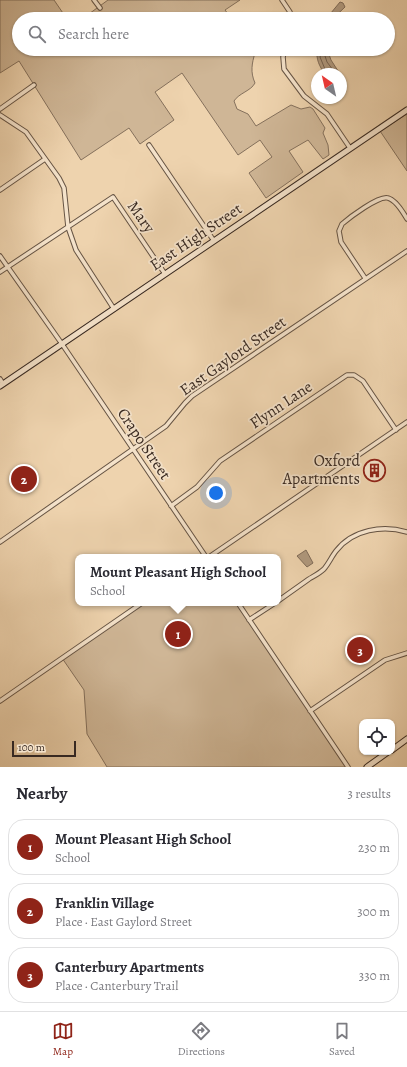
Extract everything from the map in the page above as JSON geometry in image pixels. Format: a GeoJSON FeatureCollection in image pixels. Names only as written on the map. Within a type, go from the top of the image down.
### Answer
{"type":"FeatureCollection","features":[{"type":"Feature","properties":{"kind":"street"},"geometry":{"type":"LineString","coordinates":[[94,0],[100,8]]}},
{"type":"Feature","properties":{"kind":"street"},"geometry":{"type":"LineString","coordinates":[[282,0],[290,12]]}},
{"type":"Feature","properties":{"kind":"street"},"geometry":{"type":"LineString","coordinates":[[283,56],[284,69],[304,96],[327,114],[350,148]]}},
{"type":"Feature","properties":{"kind":"street"},"geometry":{"type":"LineString","coordinates":[[0,109],[34,85]]}},
{"type":"Feature","properties":{"kind":"street","name":"East High Street"},"geometry":{"type":"LineString","coordinates":[[2,385],[407,110]]}},
{"type":"Feature","properties":{"kind":"street"},"geometry":{"type":"LineString","coordinates":[[0,115],[26,132],[59,178],[64,188],[68,227],[76,250],[114,309]]}},
{"type":"Feature","properties":{"kind":"street"},"geometry":{"type":"LineString","coordinates":[[149,145],[214,241]]}},
{"type":"Feature","properties":{"kind":"street"},"geometry":{"type":"LineString","coordinates":[[0,190],[45,159]]}},
{"type":"Feature","properties":{"kind":"street","name":"Mary"},"geometry":{"type":"LineString","coordinates":[[68,227],[112,197],[165,274]]}},
{"type":"Feature","properties":{"kind":"street"},"geometry":{"type":"LineString","coordinates":[[366,278],[341,242],[339,231],[342,224],[377,200],[384,197],[391,200],[407,219]]}},
{"type":"Feature","properties":{"kind":"street"},"geometry":{"type":"LineString","coordinates":[[0,272],[68,227]]}},
{"type":"Feature","properties":{"kind":"street","name":"East Gaylord Street"},"geometry":{"type":"LineString","coordinates":[[0,542],[166,426],[192,396],[407,251]]}},
{"type":"Feature","properties":{"kind":"street","name":"Crapo Street"},"geometry":{"type":"LineString","coordinates":[[0,256],[62,344],[171,506],[206,554]]}},
{"type":"Feature","properties":{"kind":"street","name":"Flynn Lane"},"geometry":{"type":"LineString","coordinates":[[171,506],[197,487],[220,460],[348,375],[354,375],[363,382],[396,430]]}},
{"type":"Feature","properties":{"kind":"street"},"geometry":{"type":"LineString","coordinates":[[0,379],[2,385]]}},
{"type":"Feature","properties":{"kind":"street"},"geometry":{"type":"LineString","coordinates":[[212,554],[407,422]]}},
{"type":"Feature","properties":{"kind":"street"},"geometry":{"type":"LineString","coordinates":[[281,599],[324,569],[336,550],[356,535],[368,530],[390,528],[407,532]]}},
{"type":"Feature","properties":{"kind":"street"},"geometry":{"type":"LineString","coordinates":[[0,701],[138,606]]}},
{"type":"Feature","properties":{"kind":"street"},"geometry":{"type":"LineString","coordinates":[[240,606],[348,767]]}},
{"type":"Feature","properties":{"kind":"street"},"geometry":{"type":"LineString","coordinates":[[249,620],[270,606]]}},
{"type":"Feature","properties":{"kind":"street"},"geometry":{"type":"LineString","coordinates":[[310,710],[385,660],[407,654]]}},
{"type":"Feature","properties":{"kind":"street"},"geometry":{"type":"LineString","coordinates":[[395,748],[407,739]]}},
{"type":"Feature","properties":{"kind":"street"},"geometry":{"type":"LineString","coordinates":[[366,767],[384,755]]}},
{"type":"Feature","properties":{"kind":"shaded area"},"geometry":{"type":"Polygon","coordinates":[[[0,0],[54,0],[62,12],[12,12],[12,56],[254,56],[252,75],[255,83],[251,88],[236,98],[234,101],[237,109],[248,114],[256,126],[291,105],[301,109],[310,107],[313,109],[325,128],[323,133],[328,145],[329,155],[323,159],[308,140],[289,151],[303,172],[266,198],[249,173],[272,157],[260,140],[238,155],[182,73],[155,92],[174,120],[140,144],[129,128],[81,160],[19,61],[0,73],[0,0]]]}},
{"type":"Feature","properties":{"kind":"shaded area"},"geometry":{"type":"Polygon","coordinates":[[[108,0],[240,0],[225,10],[227,12],[92,12],[108,0]]]}},
{"type":"Feature","properties":{"kind":"shaded area"},"geometry":{"type":"Polygon","coordinates":[[[407,114],[407,171],[380,131],[407,114]]]}},
{"type":"Feature","properties":{"kind":"shaded area"},"geometry":{"type":"Polygon","coordinates":[[[138,606],[240,606],[348,767],[107,767],[87,734],[84,690],[62,658],[138,606]]]}},
{"type":"Feature","properties":{"kind":"water"},"geometry":{"type":"Polygon","coordinates":[[[340,2],[343,3],[345,7],[340,12],[332,12],[340,2]]]}},
{"type":"Feature","properties":{"kind":"water"},"geometry":{"type":"Polygon","coordinates":[[[317,56],[330,56],[336,68],[321,68],[317,56]]]}},
{"type":"Feature","properties":{"kind":"water"},"geometry":{"type":"Polygon","coordinates":[[[306,550],[313,563],[307,567],[297,556],[306,550]]]}},
{"type":"Feature","properties":{"kind":"place","name":"Oxford Apartments"},"geometry":{"type":"Point","coordinates":[375,470]}},
{"type":"Feature","properties":{"kind":"place","name":"Franklin Village"},"geometry":{"type":"Point","coordinates":[24,479]}},
{"type":"Feature","properties":{"kind":"place","name":"Mount Pleasant High School"},"geometry":{"type":"Point","coordinates":[178,634]}},
{"type":"Feature","properties":{"kind":"place","name":"Canterbury Apartments"},"geometry":{"type":"Point","coordinates":[360,650]}}]}
